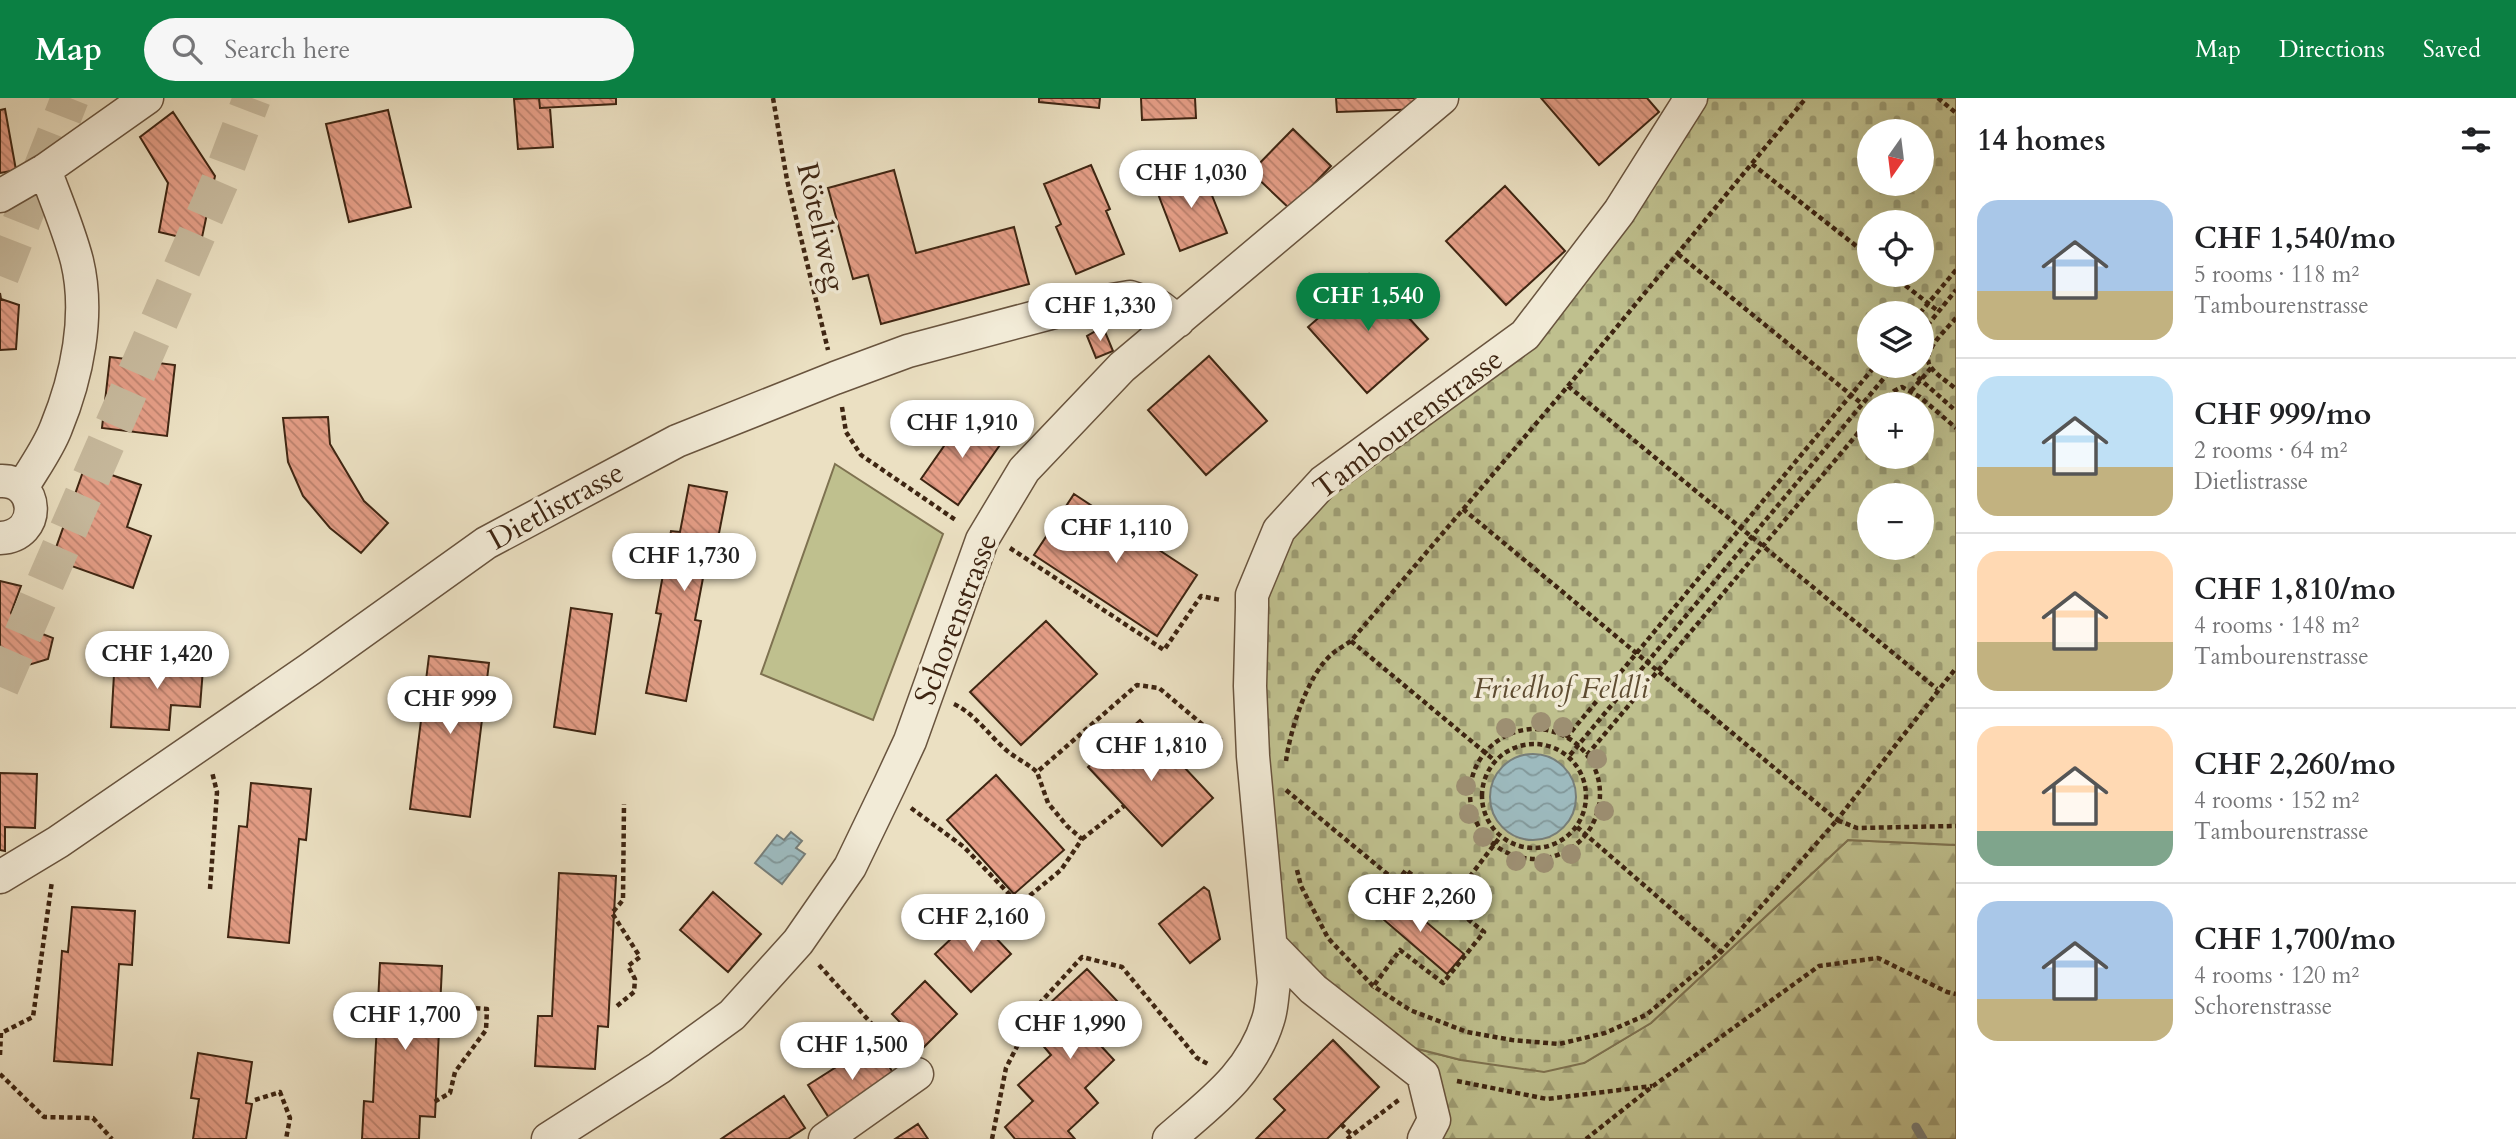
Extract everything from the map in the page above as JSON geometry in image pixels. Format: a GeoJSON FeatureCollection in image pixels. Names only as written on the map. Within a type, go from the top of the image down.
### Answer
{"type":"FeatureCollection","features":[{"type":"Feature","properties":{"kind":"street"},"geometry":{"type":"LineString","coordinates":[[0,196],[45,170],[147,98]]}},
{"type":"Feature","properties":{"kind":"street","name":"Schorenstrasse"},"geometry":{"type":"LineString","coordinates":[[548,1139],[659,1068],[732,1015],[798,942],[850,867],[910,741],[982,540],[1024,470],[1122,367],[1442,98]]}},
{"type":"Feature","properties":{"kind":"street","name":"Tambourenstrasse"},"geometry":{"type":"LineString","coordinates":[[1170,1139],[1237,1079],[1255,1051],[1269,1019],[1274,983],[1253,756],[1250,687],[1252,595],[1279,530],[1323,482],[1525,335],[1619,212],[1691,98]]}},
{"type":"Feature","properties":{"kind":"street"},"geometry":{"type":"LineString","coordinates":[[0,538],[12,537],[27,525],[31,515],[28,496],[11,484],[56,430],[75,369],[81,324],[77,262],[45,170]]}},
{"type":"Feature","properties":{"kind":"street","name":"Dietlistrasse"},"geometry":{"type":"LineString","coordinates":[[0,877],[58,842],[310,669],[486,543],[677,441],[908,351],[1077,306],[1130,297],[1160,307],[1178,321]]}},
{"type":"Feature","properties":{"kind":"street"},"geometry":{"type":"LineString","coordinates":[[1271,946],[1313,989],[1423,1075],[1434,1120],[1424,1139]]}},
{"type":"Feature","properties":{"kind":"street"},"geometry":{"type":"LineString","coordinates":[[825,1139],[917,1074]]}},
{"type":"Feature","properties":{"kind":"path","name":"Röteliweg"},"geometry":{"type":"LineString","coordinates":[[773,98],[787,180],[829,354]]}},
{"type":"Feature","properties":{"kind":"path"},"geometry":{"type":"LineString","coordinates":[[1286,768],[1295,725],[1315,678],[1330,655],[1351,641],[1568,386],[1806,98]]}},
{"type":"Feature","properties":{"kind":"path"},"geometry":{"type":"LineString","coordinates":[[1938,98],[1956,113]]}},
{"type":"Feature","properties":{"kind":"path"},"geometry":{"type":"LineString","coordinates":[[1752,164],[1857,247]]}},
{"type":"Feature","properties":{"kind":"path"},"geometry":{"type":"LineString","coordinates":[[1678,254],[1857,400]]}},
{"type":"Feature","properties":{"kind":"path"},"geometry":{"type":"LineString","coordinates":[[1930,301],[1956,270]]}},
{"type":"Feature","properties":{"kind":"path"},"geometry":{"type":"LineString","coordinates":[[1907,287],[1925,301]]}},
{"type":"Feature","properties":{"kind":"path"},"geometry":{"type":"LineString","coordinates":[[1934,317],[1956,290]]}},
{"type":"Feature","properties":{"kind":"path"},"geometry":{"type":"LineString","coordinates":[[1934,308],[1938,312]]}},
{"type":"Feature","properties":{"kind":"path"},"geometry":{"type":"LineString","coordinates":[[1934,347],[1956,318]]}},
{"type":"Feature","properties":{"kind":"path"},"geometry":{"type":"LineString","coordinates":[[1934,371],[1956,389]]}},
{"type":"Feature","properties":{"kind":"path"},"geometry":{"type":"LineString","coordinates":[[1566,738],[1865,378]]}},
{"type":"Feature","properties":{"kind":"path"},"geometry":{"type":"LineString","coordinates":[[1871,392],[1883,378]]}},
{"type":"Feature","properties":{"kind":"path"},"geometry":{"type":"LineString","coordinates":[[1919,378],[1956,411]]}},
{"type":"Feature","properties":{"kind":"path"},"geometry":{"type":"LineString","coordinates":[[1911,391],[1921,380]]}},
{"type":"Feature","properties":{"kind":"path"},"geometry":{"type":"LineString","coordinates":[[1568,386],[1937,690]]}},
{"type":"Feature","properties":{"kind":"path"},"geometry":{"type":"LineString","coordinates":[[1893,392],[1902,387],[1911,391],[1956,428]]}},
{"type":"Feature","properties":{"kind":"path"},"geometry":{"type":"LineString","coordinates":[[841,402],[846,432],[861,455],[982,540],[1002,542],[1164,650],[1201,596],[1252,607]]}},
{"type":"Feature","properties":{"kind":"path"},"geometry":{"type":"LineString","coordinates":[[1570,755],[1857,408]]}},
{"type":"Feature","properties":{"kind":"path"},"geometry":{"type":"LineString","coordinates":[[1587,755],[1857,434]]}},
{"type":"Feature","properties":{"kind":"path"},"geometry":{"type":"LineString","coordinates":[[1463,509],[1837,820],[1857,828],[1956,826]]}},
{"type":"Feature","properties":{"kind":"path"},"geometry":{"type":"LineString","coordinates":[[1351,641],[1494,760]]}},
{"type":"Feature","properties":{"kind":"path"},"geometry":{"type":"LineString","coordinates":[[1294,860],[1301,886],[1328,938],[1373,986],[1410,1010],[1467,1032],[1512,1040],[1559,1044],[1605,1033],[1646,1015],[1721,952],[1837,820],[1956,668]]}},
{"type":"Feature","properties":{"kind":"path"},"geometry":{"type":"LineString","coordinates":[[1037,772],[1137,685],[1159,688],[1216,738],[1253,756]]}},
{"type":"Feature","properties":{"kind":"path"},"geometry":{"type":"LineString","coordinates":[[943,700],[965,709],[1008,751],[1037,772],[1048,803],[1082,839]]}},
{"type":"Feature","properties":{"kind":"path"},"geometry":{"type":"LineString","coordinates":[[1541,729],[1579,746],[1587,755],[1599,779],[1601,799],[1596,818],[1587,835],[1572,849],[1553,857],[1532,859],[1512,855],[1494,845],[1480,830],[1472,811],[1470,790],[1475,770],[1485,752],[1501,739],[1520,731],[1541,729]]}},
{"type":"Feature","properties":{"kind":"path"},"geometry":{"type":"LineString","coordinates":[[1524,743],[1545,744],[1570,755],[1577,762],[1585,789],[1584,814],[1577,827],[1551,846],[1537,848],[1522,846],[1500,837],[1483,810],[1482,792],[1486,775],[1494,760],[1507,750],[1524,743]]}},
{"type":"Feature","properties":{"kind":"path"},"geometry":{"type":"LineString","coordinates":[[210,889],[217,792],[211,765]]}},
{"type":"Feature","properties":{"kind":"path"},"geometry":{"type":"LineString","coordinates":[[1285,778],[1285,791],[1397,882],[1406,870],[1484,932],[1443,983],[1400,950],[1352,1018]]}},
{"type":"Feature","properties":{"kind":"path"},"geometry":{"type":"LineString","coordinates":[[617,1006],[634,992],[635,979],[628,966],[640,957],[612,914],[623,900],[624,804]]}},
{"type":"Feature","properties":{"kind":"path"},"geometry":{"type":"LineString","coordinates":[[905,804],[964,847],[1011,896],[1018,898],[1028,897],[1061,870],[1082,839],[1124,806]]}},
{"type":"Feature","properties":{"kind":"path"},"geometry":{"type":"LineString","coordinates":[[1577,827],[1721,952]]}},
{"type":"Feature","properties":{"kind":"path"},"geometry":{"type":"LineString","coordinates":[[1449,904],[1500,837]]}},
{"type":"Feature","properties":{"kind":"path"},"geometry":{"type":"LineString","coordinates":[[0,1055],[1,1033],[33,1017],[53,874]]}},
{"type":"Feature","properties":{"kind":"path"},"geometry":{"type":"LineString","coordinates":[[798,942],[917,1074]]}},
{"type":"Feature","properties":{"kind":"path"},"geometry":{"type":"LineString","coordinates":[[992,1139],[1006,1068],[1038,1005],[1082,957],[1122,967],[1197,1058],[1237,1079]]}},
{"type":"Feature","properties":{"kind":"path"},"geometry":{"type":"LineString","coordinates":[[1586,1139],[1653,1086],[1819,966],[1878,958],[1956,994]]}},
{"type":"Feature","properties":{"kind":"path"},"geometry":{"type":"LineString","coordinates":[[433,1006],[487,1009],[486,1030],[455,1072],[450,1093],[434,1102]]}},
{"type":"Feature","properties":{"kind":"path"},"geometry":{"type":"LineString","coordinates":[[0,1074],[44,1117],[93,1118],[112,1139]]}},
{"type":"Feature","properties":{"kind":"path"},"geometry":{"type":"LineString","coordinates":[[1342,1124],[1349,1137],[1413,1089],[1423,1075],[1547,1099],[1653,1086]]}},
{"type":"Feature","properties":{"kind":"path"},"geometry":{"type":"LineString","coordinates":[[255,1100],[280,1092],[290,1118],[286,1139]]}},
{"type":"Feature","properties":{"kind":"green space","name":"Friedhof Feldli"},"geometry":{"type":"Polygon","coordinates":[[[1691,98],[1956,98],[1956,845],[1848,840],[1651,1023],[1584,1063],[1544,1072],[1461,1060],[1379,1039],[1271,946],[1250,686],[1279,530],[1525,335],[1691,98]]]}},
{"type":"Feature","properties":{"kind":"green space"},"geometry":{"type":"Polygon","coordinates":[[[835,464],[943,534],[873,720],[761,674],[835,464]]]}},
{"type":"Feature","properties":{"kind":"green space"},"geometry":{"type":"Polygon","coordinates":[[[1848,840],[1956,845],[1956,1139],[1424,1139],[1434,1120],[1379,1039],[1461,1060],[1584,1063],[1651,1023],[1848,840]]]}},
{"type":"Feature","properties":{"kind":"water"},"geometry":{"type":"Polygon","coordinates":[[[1533,754],[1557,761],[1569,773],[1576,797],[1569,821],[1557,833],[1533,840],[1509,833],[1497,821],[1490,797],[1497,773],[1509,761],[1533,754]]]}},
{"type":"Feature","properties":{"kind":"water"},"geometry":{"type":"Polygon","coordinates":[[[791,832],[802,841],[796,848],[805,854],[782,884],[755,863],[777,835],[784,840],[791,832]]]}},
{"type":"Feature","properties":{"kind":"building"},"geometry":{"type":"Polygon","coordinates":[[[539,98],[616,98],[616,104],[540,108],[539,98]]]}},
{"type":"Feature","properties":{"kind":"building"},"geometry":{"type":"Polygon","coordinates":[[[539,98],[540,108],[550,108],[553,147],[518,149],[514,99],[539,98]]]}},
{"type":"Feature","properties":{"kind":"building"},"geometry":{"type":"Polygon","coordinates":[[[1039,98],[1100,98],[1099,108],[1039,102],[1039,98]]]}},
{"type":"Feature","properties":{"kind":"building"},"geometry":{"type":"Polygon","coordinates":[[[1141,98],[1195,98],[1196,118],[1142,120],[1141,98]]]}},
{"type":"Feature","properties":{"kind":"building"},"geometry":{"type":"Polygon","coordinates":[[[1336,98],[1424,98],[1425,109],[1337,112],[1336,98]]]}},
{"type":"Feature","properties":{"kind":"building"},"geometry":{"type":"Polygon","coordinates":[[[1541,98],[1647,98],[1659,112],[1599,165],[1541,98]]]}},
{"type":"Feature","properties":{"kind":"building"},"geometry":{"type":"Polygon","coordinates":[[[5,109],[16,170],[0,173],[0,110],[5,109]]]}},
{"type":"Feature","properties":{"kind":"building"},"geometry":{"type":"Polygon","coordinates":[[[388,110],[411,207],[349,222],[326,124],[388,110]]]}},
{"type":"Feature","properties":{"kind":"building"},"geometry":{"type":"Polygon","coordinates":[[[173,112],[215,176],[201,242],[159,232],[168,183],[140,137],[173,112]]]}},
{"type":"Feature","properties":{"kind":"building"},"geometry":{"type":"Polygon","coordinates":[[[1293,129],[1331,166],[1290,209],[1251,172],[1293,129]]]}},
{"type":"Feature","properties":{"kind":"building"},"geometry":{"type":"Polygon","coordinates":[[[1091,165],[1110,209],[1106,211],[1124,254],[1076,274],[1056,227],[1061,224],[1044,184],[1091,165]]]}},
{"type":"Feature","properties":{"kind":"building"},"geometry":{"type":"Polygon","coordinates":[[[1201,168],[1227,233],[1180,251],[1155,186],[1201,168]]]}},
{"type":"Feature","properties":{"kind":"building"},"geometry":{"type":"Polygon","coordinates":[[[894,170],[916,253],[1014,227],[1029,284],[881,324],[868,275],[853,279],[828,188],[894,170]]]}},
{"type":"Feature","properties":{"kind":"building"},"geometry":{"type":"Polygon","coordinates":[[[1505,186],[1565,251],[1506,305],[1446,241],[1505,186]]]}},
{"type":"Feature","properties":{"kind":"building"},"geometry":{"type":"Polygon","coordinates":[[[1369,274],[1428,339],[1367,393],[1308,327],[1369,274]]]}},
{"type":"Feature","properties":{"kind":"building"},"geometry":{"type":"Polygon","coordinates":[[[0,293],[1,299],[19,305],[16,349],[0,350],[0,293]]]}},
{"type":"Feature","properties":{"kind":"building"},"geometry":{"type":"Polygon","coordinates":[[[1103,327],[1113,351],[1096,358],[1087,336],[1103,327]]]}},
{"type":"Feature","properties":{"kind":"building"},"geometry":{"type":"Polygon","coordinates":[[[1209,356],[1267,421],[1206,475],[1148,410],[1209,356]]]}},
{"type":"Feature","properties":{"kind":"building"},"geometry":{"type":"Polygon","coordinates":[[[110,357],[175,365],[167,436],[102,428],[110,357]]]}},
{"type":"Feature","properties":{"kind":"building"},"geometry":{"type":"Polygon","coordinates":[[[965,416],[1002,442],[958,505],[921,479],[965,416]]]}},
{"type":"Feature","properties":{"kind":"building"},"geometry":{"type":"Polygon","coordinates":[[[328,417],[330,444],[364,501],[388,523],[361,553],[330,528],[303,496],[288,462],[283,418],[328,417]]]}},
{"type":"Feature","properties":{"kind":"building"},"geometry":{"type":"Polygon","coordinates":[[[85,466],[141,485],[127,527],[151,536],[133,588],[52,559],[85,466]]]}},
{"type":"Feature","properties":{"kind":"building"},"geometry":{"type":"Polygon","coordinates":[[[689,485],[727,492],[714,559],[707,557],[695,620],[701,621],[686,701],[646,693],[661,614],[656,613],[671,531],[680,532],[689,485]]]}},
{"type":"Feature","properties":{"kind":"building"},"geometry":{"type":"Polygon","coordinates":[[[1074,494],[1197,575],[1157,636],[1034,555],[1074,494]]]}},
{"type":"Feature","properties":{"kind":"building"},"geometry":{"type":"Polygon","coordinates":[[[0,581],[21,586],[11,613],[17,624],[53,638],[48,659],[28,665],[13,690],[0,682],[0,581]]]}},
{"type":"Feature","properties":{"kind":"building"},"geometry":{"type":"Polygon","coordinates":[[[571,608],[612,614],[595,734],[554,727],[571,608]]]}},
{"type":"Feature","properties":{"kind":"building"},"geometry":{"type":"Polygon","coordinates":[[[1046,621],[1097,674],[1021,745],[970,692],[1046,621]]]}},
{"type":"Feature","properties":{"kind":"building"},"geometry":{"type":"Polygon","coordinates":[[[145,652],[204,656],[200,707],[171,705],[169,730],[111,727],[114,674],[144,676],[145,652]]]}},
{"type":"Feature","properties":{"kind":"building"},"geometry":{"type":"Polygon","coordinates":[[[429,656],[489,663],[470,817],[410,809],[429,656]]]}},
{"type":"Feature","properties":{"kind":"building"},"geometry":{"type":"Polygon","coordinates":[[[1140,720],[1213,798],[1162,846],[1088,767],[1140,720]]]}},
{"type":"Feature","properties":{"kind":"building"},"geometry":{"type":"Polygon","coordinates":[[[0,773],[37,774],[35,828],[5,827],[5,851],[0,850],[0,773]]]}},
{"type":"Feature","properties":{"kind":"building"},"geometry":{"type":"Polygon","coordinates":[[[996,775],[1064,850],[1014,894],[947,820],[996,775]]]}},
{"type":"Feature","properties":{"kind":"building"},"geometry":{"type":"Polygon","coordinates":[[[251,783],[311,789],[306,840],[299,839],[289,943],[228,937],[239,826],[247,827],[251,783]]]}},
{"type":"Feature","properties":{"kind":"building"},"geometry":{"type":"Polygon","coordinates":[[[559,873],[616,876],[608,1027],[598,1026],[595,1069],[535,1066],[538,1016],[552,1016],[559,873]]]}},
{"type":"Feature","properties":{"kind":"building"},"geometry":{"type":"Polygon","coordinates":[[[1204,887],[1209,891],[1220,939],[1190,963],[1159,924],[1204,887]]]}},
{"type":"Feature","properties":{"kind":"building"},"geometry":{"type":"Polygon","coordinates":[[[713,892],[761,934],[728,972],[680,930],[713,892]]]}},
{"type":"Feature","properties":{"kind":"building"},"geometry":{"type":"Polygon","coordinates":[[[1393,894],[1464,954],[1447,974],[1376,913],[1393,894]]]}},
{"type":"Feature","properties":{"kind":"building"},"geometry":{"type":"Polygon","coordinates":[[[72,907],[135,911],[132,965],[119,964],[112,1065],[54,1061],[62,951],[68,952],[72,907]]]}},
{"type":"Feature","properties":{"kind":"building"},"geometry":{"type":"Polygon","coordinates":[[[975,916],[1011,954],[971,992],[935,954],[975,916]]]}},
{"type":"Feature","properties":{"kind":"building"},"geometry":{"type":"Polygon","coordinates":[[[380,963],[442,966],[435,1117],[420,1116],[419,1139],[362,1139],[364,1101],[373,1102],[380,963]]]}},
{"type":"Feature","properties":{"kind":"building"},"geometry":{"type":"Polygon","coordinates":[[[1087,969],[1132,1017],[1101,1046],[1114,1060],[1085,1088],[1098,1103],[1068,1131],[1075,1139],[1015,1139],[1005,1127],[1033,1101],[1018,1085],[1051,1055],[1040,1042],[1064,1019],[1049,1004],[1087,969]]]}},
{"type":"Feature","properties":{"kind":"building"},"geometry":{"type":"Polygon","coordinates":[[[925,981],[957,1014],[924,1047],[892,1014],[925,981]]]}},
{"type":"Feature","properties":{"kind":"building"},"geometry":{"type":"Polygon","coordinates":[[[1333,1040],[1379,1087],[1327,1139],[1256,1139],[1285,1110],[1274,1099],[1333,1040]]]}},
{"type":"Feature","properties":{"kind":"building"},"geometry":{"type":"Polygon","coordinates":[[[874,1043],[897,1079],[831,1121],[808,1085],[874,1043]]]}},
{"type":"Feature","properties":{"kind":"building"},"geometry":{"type":"Polygon","coordinates":[[[198,1053],[252,1062],[246,1103],[252,1104],[246,1139],[193,1139],[199,1099],[191,1098],[198,1053]]]}},
{"type":"Feature","properties":{"kind":"building"},"geometry":{"type":"Polygon","coordinates":[[[784,1096],[805,1128],[788,1139],[721,1139],[784,1096]]]}},
{"type":"Feature","properties":{"kind":"building"},"geometry":{"type":"Polygon","coordinates":[[[918,1124],[928,1139],[895,1139],[918,1124]]]}},
{"type":"Feature","properties":{"kind":"waterway"},"geometry":{"type":"LineString","coordinates":[[1916,1127],[1923,1139]]}},
{"type":"Feature","properties":{"kind":"tunnel"},"geometry":{"type":"LineString","coordinates":[[0,276],[70,98]]}},
{"type":"Feature","properties":{"kind":"tunnel"},"geometry":{"type":"LineString","coordinates":[[0,687],[224,172],[252,98]]}}]}
